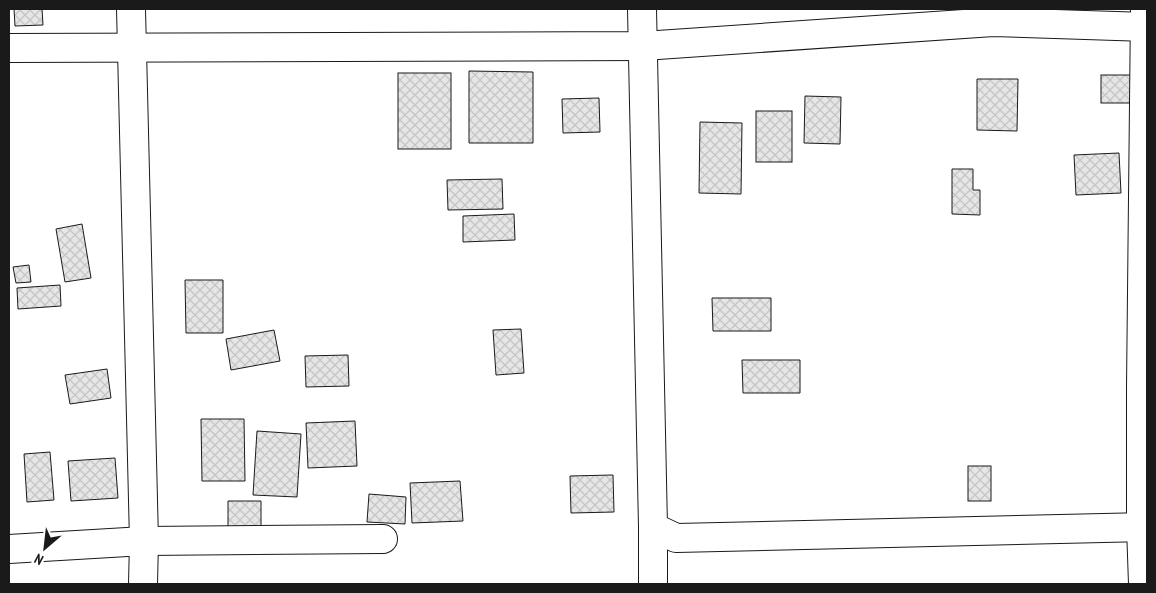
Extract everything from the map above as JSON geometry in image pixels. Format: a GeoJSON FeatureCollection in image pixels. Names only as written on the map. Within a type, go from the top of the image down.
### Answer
{"type":"FeatureCollection","features":[{"type":"Feature","properties":{"kind":"street"},"geometry":{"type":"LineString","coordinates":[[131,9],[144,541],[143,584]]}},
{"type":"Feature","properties":{"kind":"street"},"geometry":{"type":"LineString","coordinates":[[642,9],[653,584]]}},
{"type":"Feature","properties":{"kind":"street"},"geometry":{"type":"LineString","coordinates":[[9,48],[643,46],[993,22],[1145,21],[1141,368],[1144,527],[1143,584]]}},
{"type":"Feature","properties":{"kind":"street"},"geometry":{"type":"LineString","coordinates":[[653,527],[676,538],[1144,527]]}},
{"type":"Feature","properties":{"kind":"street"},"geometry":{"type":"LineString","coordinates":[[9,549],[144,541],[383,539]]}},
{"type":"Feature","properties":{"kind":"building"},"geometry":{"type":"Polygon","coordinates":[[[14,9],[42,9],[43,25],[15,26],[14,9]]]}},
{"type":"Feature","properties":{"kind":"building"},"geometry":{"type":"Polygon","coordinates":[[[469,71],[533,72],[533,143],[469,143],[469,71]]]}},
{"type":"Feature","properties":{"kind":"building"},"geometry":{"type":"Polygon","coordinates":[[[398,73],[451,73],[451,149],[398,149],[398,73]]]}},
{"type":"Feature","properties":{"kind":"building"},"geometry":{"type":"Polygon","coordinates":[[[1101,75],[1136,75],[1136,103],[1101,103],[1101,75]]]}},
{"type":"Feature","properties":{"kind":"building"},"geometry":{"type":"Polygon","coordinates":[[[977,79],[1018,79],[1017,131],[977,130],[977,79]]]}},
{"type":"Feature","properties":{"kind":"building"},"geometry":{"type":"Polygon","coordinates":[[[805,96],[841,97],[840,144],[804,143],[805,96]]]}},
{"type":"Feature","properties":{"kind":"building"},"geometry":{"type":"Polygon","coordinates":[[[599,98],[600,132],[563,133],[562,99],[599,98]]]}},
{"type":"Feature","properties":{"kind":"building"},"geometry":{"type":"Polygon","coordinates":[[[756,111],[792,111],[792,162],[756,162],[756,111]]]}},
{"type":"Feature","properties":{"kind":"building"},"geometry":{"type":"Polygon","coordinates":[[[700,122],[742,123],[741,194],[699,193],[700,122]]]}},
{"type":"Feature","properties":{"kind":"building"},"geometry":{"type":"Polygon","coordinates":[[[1119,153],[1121,193],[1076,195],[1074,155],[1119,153]]]}},
{"type":"Feature","properties":{"kind":"building"},"geometry":{"type":"Polygon","coordinates":[[[952,169],[973,169],[973,190],[980,190],[980,215],[952,214],[952,169]]]}},
{"type":"Feature","properties":{"kind":"building"},"geometry":{"type":"Polygon","coordinates":[[[502,179],[503,209],[448,210],[447,180],[502,179]]]}},
{"type":"Feature","properties":{"kind":"building"},"geometry":{"type":"Polygon","coordinates":[[[514,214],[515,240],[463,242],[463,216],[514,214]]]}},
{"type":"Feature","properties":{"kind":"building"},"geometry":{"type":"Polygon","coordinates":[[[82,224],[91,278],[65,282],[56,229],[82,224]]]}},
{"type":"Feature","properties":{"kind":"building"},"geometry":{"type":"Polygon","coordinates":[[[29,265],[31,282],[16,283],[13,267],[29,265]]]}},
{"type":"Feature","properties":{"kind":"building"},"geometry":{"type":"Polygon","coordinates":[[[185,280],[223,280],[223,333],[186,333],[185,280]]]}},
{"type":"Feature","properties":{"kind":"building"},"geometry":{"type":"Polygon","coordinates":[[[60,285],[61,306],[18,309],[17,288],[60,285]]]}},
{"type":"Feature","properties":{"kind":"building"},"geometry":{"type":"Polygon","coordinates":[[[712,298],[771,298],[771,331],[713,331],[712,298]]]}},
{"type":"Feature","properties":{"kind":"building"},"geometry":{"type":"Polygon","coordinates":[[[521,329],[524,373],[496,375],[493,330],[521,329]]]}},
{"type":"Feature","properties":{"kind":"building"},"geometry":{"type":"Polygon","coordinates":[[[274,330],[280,361],[231,370],[226,339],[274,330]]]}},
{"type":"Feature","properties":{"kind":"building"},"geometry":{"type":"Polygon","coordinates":[[[348,355],[349,386],[306,387],[305,356],[348,355]]]}},
{"type":"Feature","properties":{"kind":"building"},"geometry":{"type":"Polygon","coordinates":[[[742,360],[800,360],[800,393],[743,393],[742,360]]]}},
{"type":"Feature","properties":{"kind":"building"},"geometry":{"type":"Polygon","coordinates":[[[107,369],[111,398],[70,404],[65,375],[107,369]]]}},
{"type":"Feature","properties":{"kind":"building"},"geometry":{"type":"Polygon","coordinates":[[[201,419],[244,419],[245,481],[202,481],[201,419]]]}},
{"type":"Feature","properties":{"kind":"building"},"geometry":{"type":"Polygon","coordinates":[[[355,421],[357,466],[308,468],[306,423],[355,421]]]}},
{"type":"Feature","properties":{"kind":"building"},"geometry":{"type":"Polygon","coordinates":[[[257,431],[301,434],[297,497],[253,495],[257,431]]]}},
{"type":"Feature","properties":{"kind":"building"},"geometry":{"type":"Polygon","coordinates":[[[50,452],[54,500],[27,502],[24,454],[50,452]]]}},
{"type":"Feature","properties":{"kind":"building"},"geometry":{"type":"Polygon","coordinates":[[[115,458],[118,498],[71,501],[68,461],[115,458]]]}},
{"type":"Feature","properties":{"kind":"building"},"geometry":{"type":"Polygon","coordinates":[[[968,466],[991,466],[991,501],[968,501],[968,466]]]}},
{"type":"Feature","properties":{"kind":"building"},"geometry":{"type":"Polygon","coordinates":[[[613,475],[614,512],[571,513],[570,476],[613,475]]]}},
{"type":"Feature","properties":{"kind":"building"},"geometry":{"type":"Polygon","coordinates":[[[460,481],[463,521],[412,523],[410,483],[460,481]]]}},
{"type":"Feature","properties":{"kind":"building"},"geometry":{"type":"Polygon","coordinates":[[[369,494],[406,497],[405,524],[367,522],[369,494]]]}},
{"type":"Feature","properties":{"kind":"building"},"geometry":{"type":"Polygon","coordinates":[[[228,501],[261,501],[261,530],[228,529],[228,501]]]}}]}
